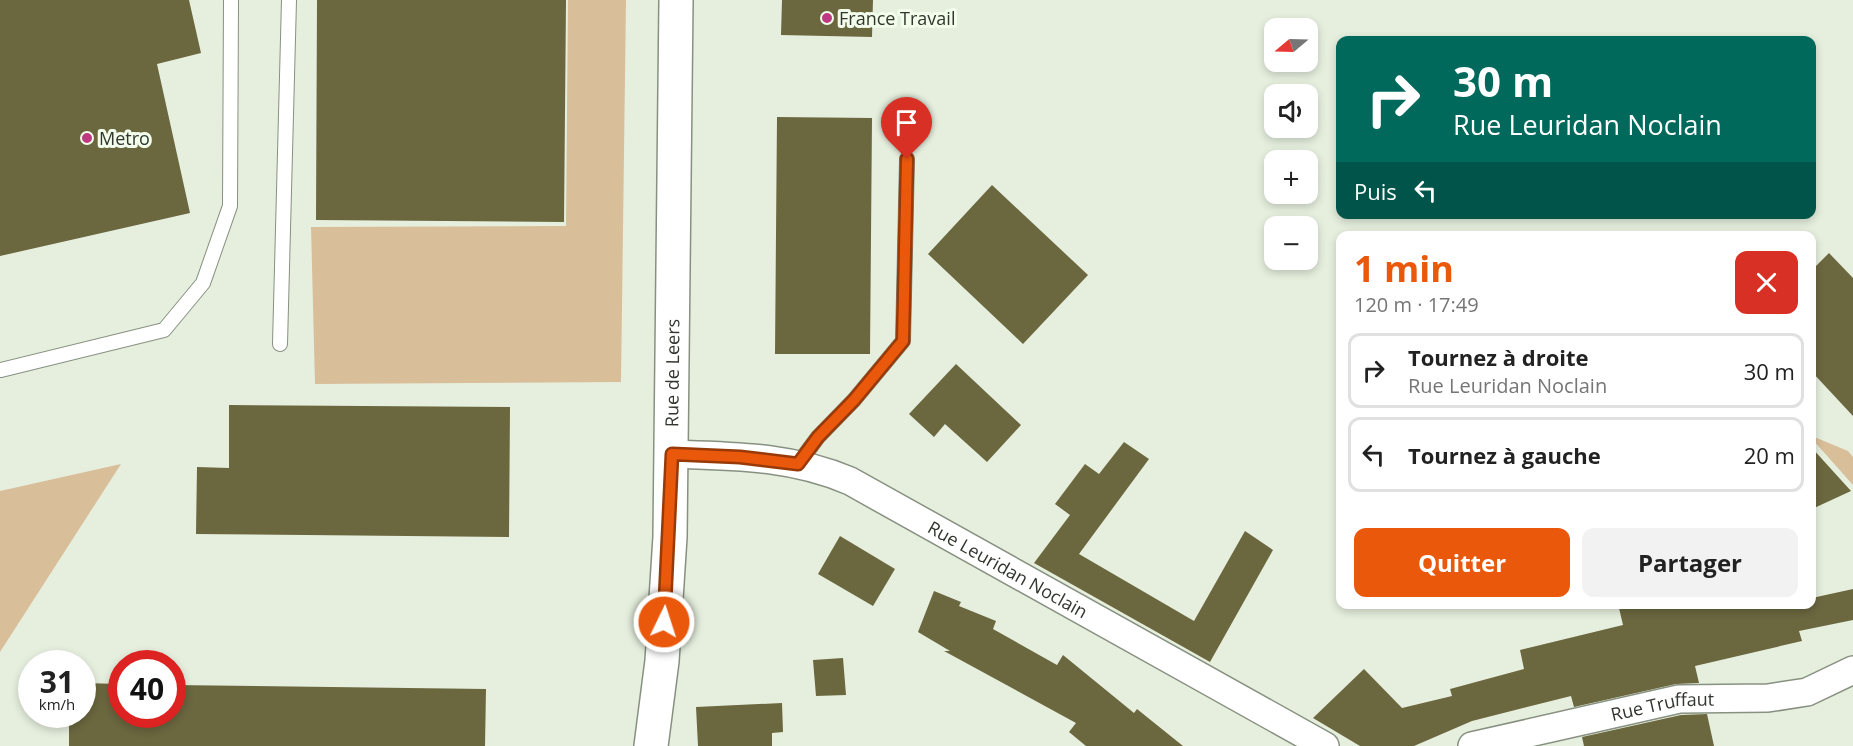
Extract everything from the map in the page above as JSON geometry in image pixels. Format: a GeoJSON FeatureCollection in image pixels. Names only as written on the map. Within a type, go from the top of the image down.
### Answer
{"type":"FeatureCollection","features":[{"type":"Feature","properties":{"kind":"street","name":"Rue de Leers"},"geometry":{"type":"LineString","coordinates":[[651,746],[662,649],[670,537],[676,0]]}},
{"type":"Feature","properties":{"kind":"street","name":"Rue Leuridan Noclain"},"geometry":{"type":"LineString","coordinates":[[672,454],[761,458],[825,470],[864,489],[1324,746]]}},
{"type":"Feature","properties":{"kind":"street","name":"Rue Truffaut"},"geometry":{"type":"LineString","coordinates":[[1472,746],[1679,699],[1768,698],[1807,692],[1853,670]]}},
{"type":"Feature","properties":{"kind":"lane"},"geometry":{"type":"LineString","coordinates":[[1,370],[164,330],[203,283],[230,206],[231,0]]}},
{"type":"Feature","properties":{"kind":"lane"},"geometry":{"type":"LineString","coordinates":[[280,344],[289,0]]}},
{"type":"Feature","properties":{"kind":"lane"},"geometry":{"type":"LineString","coordinates":[[798,464],[818,437],[854,400],[903,341],[907,159]]}},
{"type":"Feature","properties":{"kind":"shaded area"},"geometry":{"type":"Polygon","coordinates":[[[568,0],[626,0],[621,382],[315,384],[311,227],[566,226],[568,0]]]}},
{"type":"Feature","properties":{"kind":"shaded area"},"geometry":{"type":"Polygon","coordinates":[[[1816,438],[1848,451],[1853,457],[1853,485],[1816,443],[1816,438]]]}},
{"type":"Feature","properties":{"kind":"shaded area"},"geometry":{"type":"Polygon","coordinates":[[[121,464],[0,652],[0,491],[121,464]]]}},
{"type":"Feature","properties":{"kind":"building","name":"Metro"},"geometry":{"type":"Polygon","coordinates":[[[0,0],[189,0],[201,53],[157,64],[190,213],[0,256],[0,0]]]}},
{"type":"Feature","properties":{"kind":"building"},"geometry":{"type":"Polygon","coordinates":[[[317,0],[566,0],[564,222],[316,220],[317,0]]]}},
{"type":"Feature","properties":{"kind":"building","name":"France Travail"},"geometry":{"type":"Polygon","coordinates":[[[782,0],[873,0],[872,37],[781,35],[782,0]]]}},
{"type":"Feature","properties":{"kind":"building"},"geometry":{"type":"Polygon","coordinates":[[[777,117],[872,118],[870,354],[775,354],[777,117]]]}},
{"type":"Feature","properties":{"kind":"building"},"geometry":{"type":"Polygon","coordinates":[[[992,185],[1088,275],[1023,344],[928,254],[992,185]]]}},
{"type":"Feature","properties":{"kind":"building"},"geometry":{"type":"Polygon","coordinates":[[[1829,253],[1853,278],[1853,416],[1816,376],[1816,266],[1829,253]]]}},
{"type":"Feature","properties":{"kind":"building"},"geometry":{"type":"Polygon","coordinates":[[[956,364],[1021,425],[987,462],[945,424],[934,437],[909,414],[956,364]]]}},
{"type":"Feature","properties":{"kind":"building"},"geometry":{"type":"Polygon","coordinates":[[[229,405],[510,407],[509,537],[196,534],[197,467],[229,468],[229,405]]]}},
{"type":"Feature","properties":{"kind":"building"},"geometry":{"type":"Polygon","coordinates":[[[1124,442],[1149,459],[1079,554],[1194,621],[1245,531],[1273,550],[1210,662],[1034,563],[1070,515],[1055,504],[1085,464],[1099,474],[1124,442]]]}},
{"type":"Feature","properties":{"kind":"building"},"geometry":{"type":"Polygon","coordinates":[[[1816,452],[1851,491],[1816,507],[1816,452]]]}},
{"type":"Feature","properties":{"kind":"building"},"geometry":{"type":"Polygon","coordinates":[[[840,536],[895,569],[873,606],[818,574],[840,536]]]}},
{"type":"Feature","properties":{"kind":"building"},"geometry":{"type":"Polygon","coordinates":[[[1853,589],[1853,620],[1799,631],[1802,641],[1695,666],[1699,683],[1676,684],[1574,707],[1571,696],[1472,721],[1414,746],[1360,746],[1313,718],[1364,669],[1402,708],[1452,696],[1450,689],[1524,669],[1520,650],[1623,625],[1619,609],[1816,609],[1816,597],[1853,589]]]}},
{"type":"Feature","properties":{"kind":"building"},"geometry":{"type":"Polygon","coordinates":[[[934,591],[961,602],[959,606],[996,621],[993,629],[1057,665],[1063,655],[1134,713],[1137,709],[1183,746],[1086,746],[1069,732],[1076,723],[944,651],[950,651],[918,632],[934,591]]]}},
{"type":"Feature","properties":{"kind":"building"},"geometry":{"type":"Polygon","coordinates":[[[843,658],[846,695],[816,696],[813,660],[843,658]]]}},
{"type":"Feature","properties":{"kind":"building"},"geometry":{"type":"Polygon","coordinates":[[[96,683],[108,684],[108,728],[186,728],[186,685],[486,689],[485,746],[69,746],[69,728],[96,728],[96,683]]]}},
{"type":"Feature","properties":{"kind":"building"},"geometry":{"type":"Polygon","coordinates":[[[782,703],[783,732],[772,733],[772,746],[698,746],[696,707],[782,703]]]}},
{"type":"Feature","properties":{"kind":"building"},"geometry":{"type":"Polygon","coordinates":[[[1707,714],[1714,746],[1584,746],[1582,737],[1681,715],[1707,714]]]}},
{"type":"Feature","properties":{"kind":"place","name":"France Travail"},"geometry":{"type":"Point","coordinates":[827,18]}},
{"type":"Feature","properties":{"kind":"place","name":"Metro"},"geometry":{"type":"Point","coordinates":[87,138]}},
{"type":"Feature","properties":{"kind":"route"},"geometry":{"type":"LineString","coordinates":[[664,622],[670,537],[672,454],[771,459],[798,464],[818,437],[854,400],[903,341],[907,159]]}}]}
